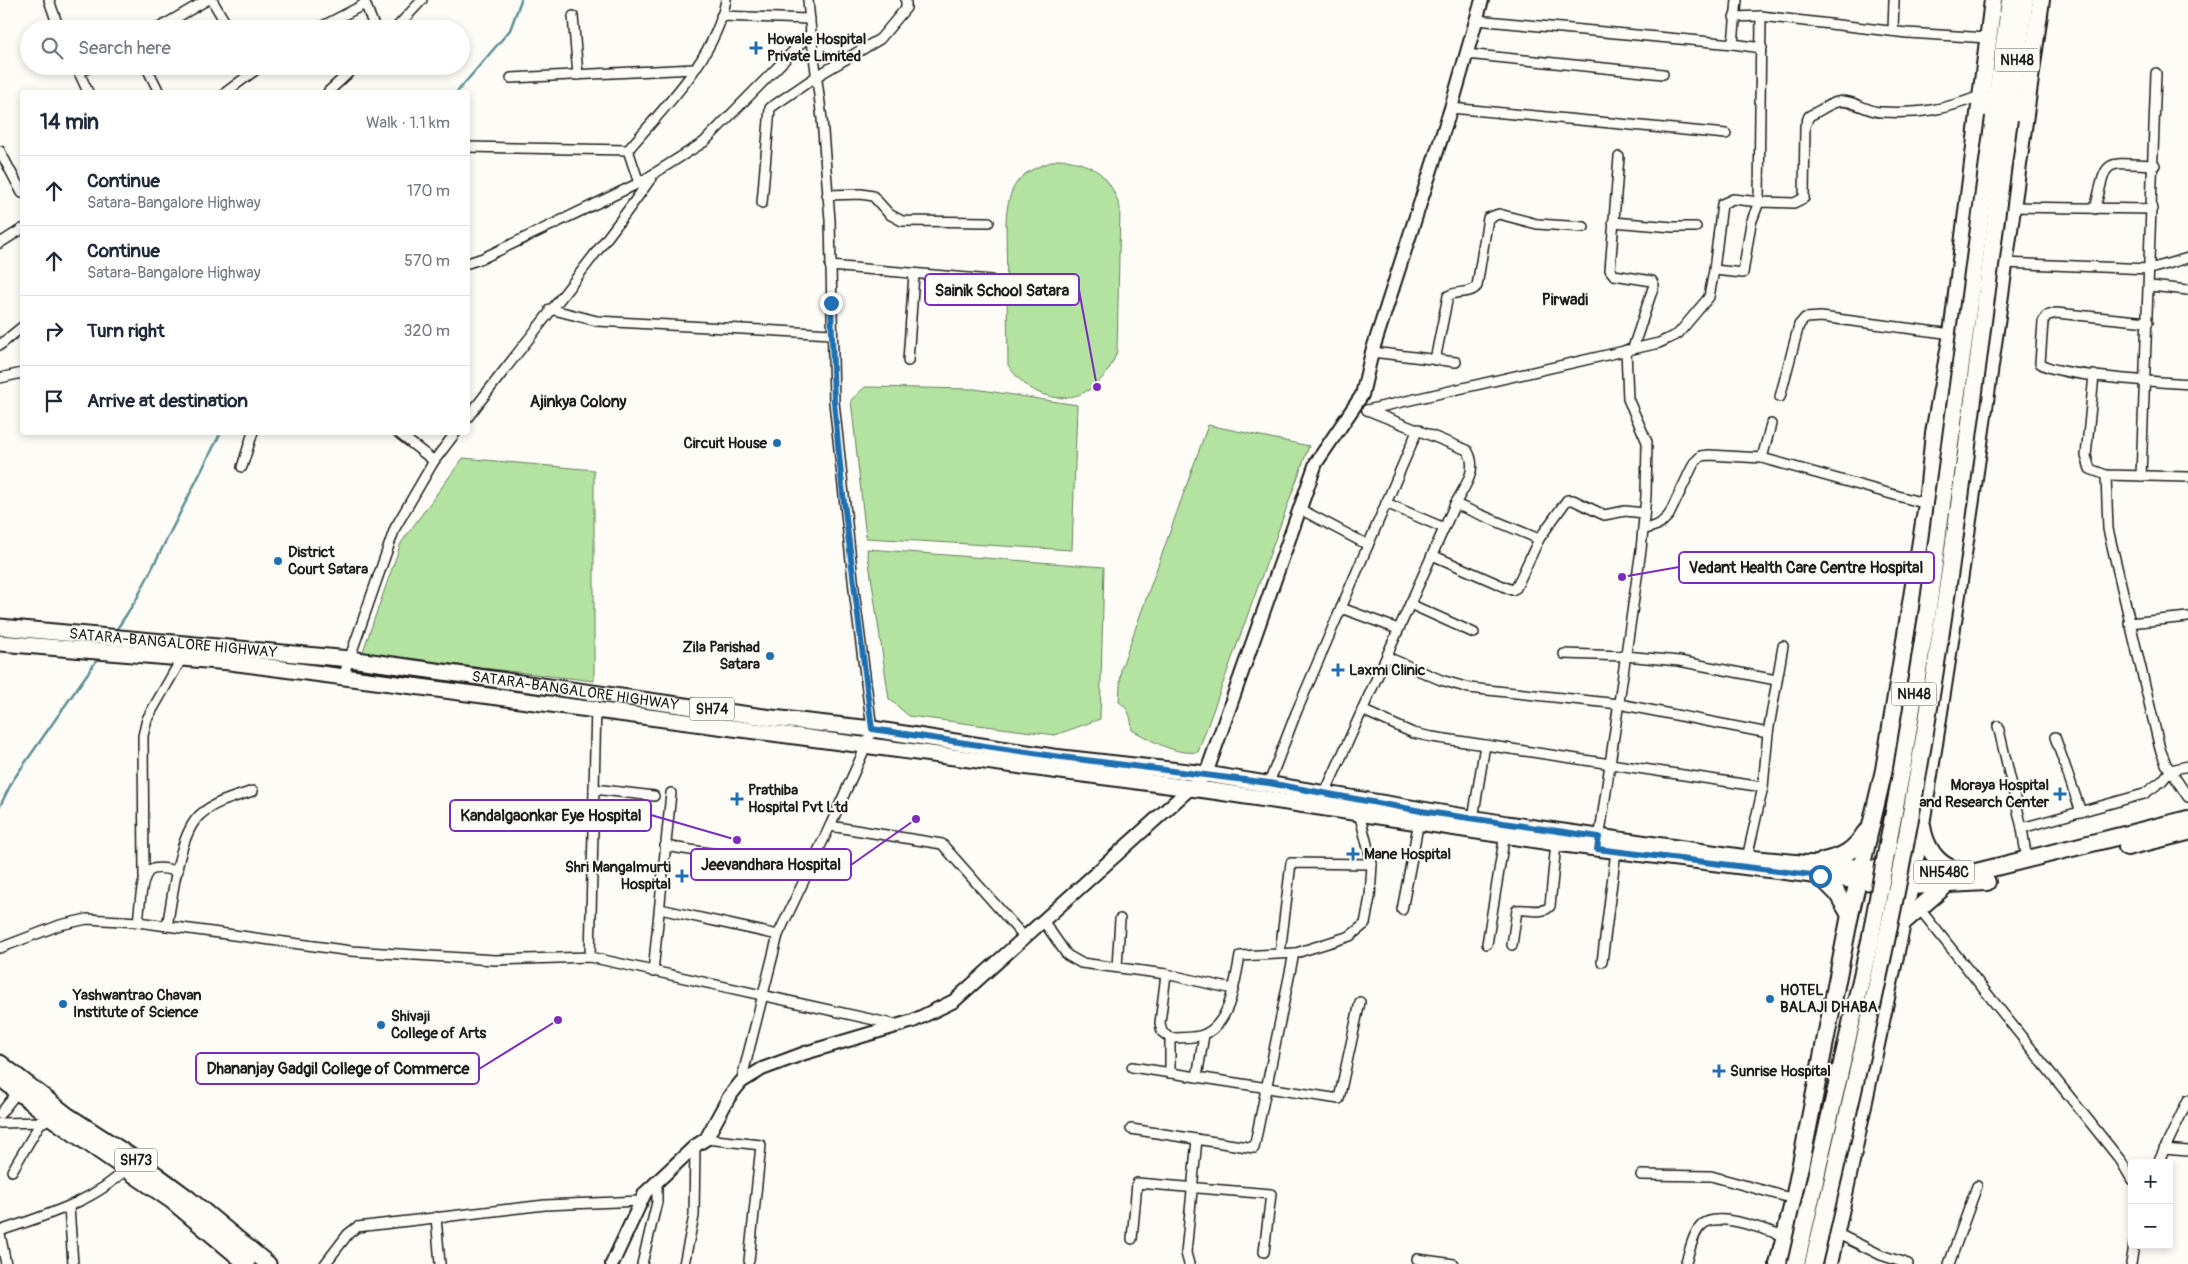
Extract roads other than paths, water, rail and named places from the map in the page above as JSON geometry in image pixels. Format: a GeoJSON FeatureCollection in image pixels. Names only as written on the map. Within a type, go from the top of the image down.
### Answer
{"type":"FeatureCollection","features":[{"type":"Feature","properties":{"kind":"highway"},"geometry":{"type":"LineString","coordinates":[[1778,1264],[1794,1199],[1850,915],[1884,770],[1927,504],[1934,433],[1952,334],[1993,0]]}},
{"type":"Feature","properties":{"kind":"highway","name":"NH48"},"geometry":{"type":"LineString","coordinates":[[1813,1264],[1886,945],[1919,772],[1943,618],[2002,118],[2010,0]]}},
{"type":"Feature","properties":{"kind":"highway","name":"NH48"},"geometry":{"type":"LineString","coordinates":[[1796,1264],[1870,941],[1902,769],[2002,118],[2025,0]]}},
{"type":"Feature","properties":{"kind":"highway"},"geometry":{"type":"LineString","coordinates":[[1830,1264],[1884,1000],[1912,879],[1922,821],[1954,620],[2041,0]]}},
{"type":"Feature","properties":{"kind":"highway","name":"NH548C"},"geometry":{"type":"LineString","coordinates":[[1912,879],[1976,872],[2027,861],[2188,819]]}},
{"type":"Feature","properties":{"kind":"highway"},"geometry":{"type":"LineString","coordinates":[[1922,821],[1924,836],[1939,862],[1955,870],[1976,872]]}},
{"type":"Feature","properties":{"kind":"highway"},"geometry":{"type":"LineString","coordinates":[[1850,915],[1837,892],[1816,870],[1846,855],[1858,845],[1869,828]]}},
{"type":"Feature","properties":{"kind":"highway","name":"NH548C"},"geometry":{"type":"LineString","coordinates":[[1859,875],[1912,879],[1945,886],[1996,880],[2188,832]]}},
{"type":"Feature","properties":{"kind":"highway","name":"SATARA-BANGALORE HIGHWAY"},"geometry":{"type":"LineString","coordinates":[[1816,870],[1859,875]]}},
{"type":"Feature","properties":{"kind":"highway"},"geometry":{"type":"LineString","coordinates":[[1901,924],[1918,907],[1945,886]]}},
{"type":"Feature","properties":{"kind":"highway"},"geometry":{"type":"LineString","coordinates":[[1835,990],[1884,1000]]}},
{"type":"Feature","properties":{"kind":"main road","name":"SATARA-BANGALORE HIGHWAY"},"geometry":{"type":"LineString","coordinates":[[0,627],[350,659],[772,718],[872,729],[1053,756],[1269,783],[1473,818],[1598,843],[1747,858],[1816,870]]}},
{"type":"Feature","properties":{"kind":"main road","name":"SATARA-BANGALORE HIGHWAY"},"geometry":{"type":"LineString","coordinates":[[0,643],[182,658],[343,677],[1191,788],[1556,843],[1598,843],[1616,851],[1816,870]]}},
{"type":"Feature","properties":{"kind":"main road","name":"SH73"},"geometry":{"type":"LineString","coordinates":[[0,1063],[47,1120],[126,1169],[172,1201],[247,1264]]}},
{"type":"Feature","properties":{"kind":"main road","name":"SH73"},"geometry":{"type":"LineString","coordinates":[[0,1078],[21,1087],[135,1159],[188,1198],[268,1264]]}},
{"type":"Feature","properties":{"kind":"street"},"geometry":{"type":"LineString","coordinates":[[48,0],[56,20]]}},
{"type":"Feature","properties":{"kind":"street"},"geometry":{"type":"LineString","coordinates":[[173,20],[207,0]]}},
{"type":"Feature","properties":{"kind":"street"},"geometry":{"type":"LineString","coordinates":[[212,0],[224,20]]}},
{"type":"Feature","properties":{"kind":"street"},"geometry":{"type":"LineString","coordinates":[[403,20],[422,0]]}},
{"type":"Feature","properties":{"kind":"street"},"geometry":{"type":"LineString","coordinates":[[628,150],[694,69],[711,43],[726,0]]}},
{"type":"Feature","properties":{"kind":"street"},"geometry":{"type":"LineString","coordinates":[[742,1082],[778,935],[830,826],[872,729],[842,486],[834,402],[827,195],[822,119],[808,0]]}},
{"type":"Feature","properties":{"kind":"street"},"geometry":{"type":"LineString","coordinates":[[762,203],[770,108],[817,76],[880,40],[906,8],[906,0]]}},
{"type":"Feature","properties":{"kind":"street"},"geometry":{"type":"LineString","coordinates":[[612,1264],[645,1193],[701,1143],[729,1097],[742,1082],[762,1069],[804,1053],[935,1012],[954,1001],[1044,922],[1206,774],[1316,463],[1362,395],[1372,352],[1451,108],[1482,0]]}},
{"type":"Feature","properties":{"kind":"street"},"geometry":{"type":"LineString","coordinates":[[1733,44],[1734,16],[1737,0]]}},
{"type":"Feature","properties":{"kind":"street"},"geometry":{"type":"LineString","coordinates":[[1893,31],[1894,0]]}},
{"type":"Feature","properties":{"kind":"street"},"geometry":{"type":"LineString","coordinates":[[333,20],[364,2],[371,20]]}},
{"type":"Feature","properties":{"kind":"street"},"geometry":{"type":"LineString","coordinates":[[573,16],[578,75]]}},
{"type":"Feature","properties":{"kind":"street"},"geometry":{"type":"LineString","coordinates":[[721,16],[810,19]]}},
{"type":"Feature","properties":{"kind":"street"},"geometry":{"type":"LineString","coordinates":[[1734,16],[1762,16],[1893,31],[1988,38]]}},
{"type":"Feature","properties":{"kind":"street"},"geometry":{"type":"LineString","coordinates":[[1714,270],[1743,273],[1750,223],[1759,202],[1762,16]]}},
{"type":"Feature","properties":{"kind":"street"},"geometry":{"type":"LineString","coordinates":[[1476,20],[1762,48]]}},
{"type":"Feature","properties":{"kind":"street"},"geometry":{"type":"LineString","coordinates":[[470,262],[483,258],[639,183],[704,142],[811,34]]}},
{"type":"Feature","properties":{"kind":"street"},"geometry":{"type":"LineString","coordinates":[[1466,54],[1663,74]]}},
{"type":"Feature","properties":{"kind":"street"},"geometry":{"type":"LineString","coordinates":[[511,78],[694,69]]}},
{"type":"Feature","properties":{"kind":"street"},"geometry":{"type":"LineString","coordinates":[[2141,476],[2155,165],[2156,73]]}},
{"type":"Feature","properties":{"kind":"street"},"geometry":{"type":"LineString","coordinates":[[80,75],[87,90]]}},
{"type":"Feature","properties":{"kind":"street"},"geometry":{"type":"LineString","coordinates":[[150,75],[158,90]]}},
{"type":"Feature","properties":{"kind":"street"},"geometry":{"type":"LineString","coordinates":[[228,90],[247,75]]}},
{"type":"Feature","properties":{"kind":"street"},"geometry":{"type":"LineString","coordinates":[[330,90],[346,75]]}},
{"type":"Feature","properties":{"kind":"street"},"geometry":{"type":"LineString","coordinates":[[1367,410],[1664,341],[1678,334],[1709,296],[1722,204],[1733,199],[1794,203],[1804,198],[1806,120],[1837,102],[1852,103],[1874,112],[1926,112],[1945,109],[1980,96]]}},
{"type":"Feature","properties":{"kind":"street"},"geometry":{"type":"LineString","coordinates":[[1451,108],[1726,134]]}},
{"type":"Feature","properties":{"kind":"street"},"geometry":{"type":"LineString","coordinates":[[470,147],[628,150]]}},
{"type":"Feature","properties":{"kind":"street"},"geometry":{"type":"LineString","coordinates":[[628,150],[639,183]]}},
{"type":"Feature","properties":{"kind":"street"},"geometry":{"type":"LineString","coordinates":[[0,151],[20,189]]}},
{"type":"Feature","properties":{"kind":"street"},"geometry":{"type":"LineString","coordinates":[[1598,843],[1643,530],[1647,442],[1628,399],[1630,349],[1654,285],[1652,281],[1646,279],[1611,273],[1618,157]]}},
{"type":"Feature","properties":{"kind":"street"},"geometry":{"type":"LineString","coordinates":[[2095,209],[2104,172],[2108,166],[2116,163],[2155,165]]}},
{"type":"Feature","properties":{"kind":"street"},"geometry":{"type":"LineString","coordinates":[[470,414],[550,309],[604,246],[656,172]]}},
{"type":"Feature","properties":{"kind":"street"},"geometry":{"type":"LineString","coordinates":[[827,195],[861,194],[873,196],[889,214],[902,221],[989,222]]}},
{"type":"Feature","properties":{"kind":"street"},"geometry":{"type":"LineString","coordinates":[[2012,207],[2152,209]]}},
{"type":"Feature","properties":{"kind":"street"},"geometry":{"type":"LineString","coordinates":[[1435,360],[1448,296],[1454,293],[1470,291],[1477,286],[1488,218],[1499,214],[1537,224],[1584,227]]}},
{"type":"Feature","properties":{"kind":"street"},"geometry":{"type":"LineString","coordinates":[[1613,222],[1668,227],[1696,227]]}},
{"type":"Feature","properties":{"kind":"street"},"geometry":{"type":"LineString","coordinates":[[0,244],[20,230]]}},
{"type":"Feature","properties":{"kind":"street"},"geometry":{"type":"LineString","coordinates":[[2004,263],[2150,269],[2188,258]]}},
{"type":"Feature","properties":{"kind":"street"},"geometry":{"type":"LineString","coordinates":[[830,266],[991,280]]}},
{"type":"Feature","properties":{"kind":"street"},"geometry":{"type":"LineString","coordinates":[[908,361],[914,274]]}},
{"type":"Feature","properties":{"kind":"street"},"geometry":{"type":"LineString","coordinates":[[2150,286],[2188,290]]}},
{"type":"Feature","properties":{"kind":"street"},"geometry":{"type":"LineString","coordinates":[[550,309],[597,321],[832,334]]}},
{"type":"Feature","properties":{"kind":"street"},"geometry":{"type":"LineString","coordinates":[[2148,322],[2056,313],[2046,316],[2043,322],[2040,363],[2048,368],[2094,375],[2188,384]]}},
{"type":"Feature","properties":{"kind":"street"},"geometry":{"type":"LineString","coordinates":[[1780,397],[1799,325],[1805,318],[1821,317],[1952,334]]}},
{"type":"Feature","properties":{"kind":"street"},"geometry":{"type":"LineString","coordinates":[[0,345],[20,329]]}},
{"type":"Feature","properties":{"kind":"street"},"geometry":{"type":"LineString","coordinates":[[1372,352],[1456,362]]}},
{"type":"Feature","properties":{"kind":"street"},"geometry":{"type":"LineString","coordinates":[[0,378],[20,373]]}},
{"type":"Feature","properties":{"kind":"street"},"geometry":{"type":"LineString","coordinates":[[2094,375],[2087,464],[2094,472],[2106,475],[2188,477]]}},
{"type":"Feature","properties":{"kind":"street"},"geometry":{"type":"LineString","coordinates":[[1325,794],[1444,528],[1472,472],[1471,457],[1467,450],[1418,429],[1355,406]]}},
{"type":"Feature","properties":{"kind":"street"},"geometry":{"type":"LineString","coordinates":[[1762,458],[1771,424]]}},
{"type":"Feature","properties":{"kind":"street"},"geometry":{"type":"LineString","coordinates":[[1269,783],[1296,713],[1418,429]]}},
{"type":"Feature","properties":{"kind":"street"},"geometry":{"type":"LineString","coordinates":[[242,467],[251,435]]}},
{"type":"Feature","properties":{"kind":"street"},"geometry":{"type":"LineString","coordinates":[[401,435],[434,461]]}},
{"type":"Feature","properties":{"kind":"street"},"geometry":{"type":"LineString","coordinates":[[343,677],[395,528],[434,461],[454,435]]}},
{"type":"Feature","properties":{"kind":"street"},"geometry":{"type":"LineString","coordinates":[[1643,530],[1660,524],[1669,515],[1694,463],[1702,456],[1709,454],[1762,458],[1927,504]]}},
{"type":"Feature","properties":{"kind":"street"},"geometry":{"type":"LineString","coordinates":[[2106,475],[2108,529],[2160,749],[2188,797]]}},
{"type":"Feature","properties":{"kind":"street"},"geometry":{"type":"LineString","coordinates":[[1432,555],[1512,590],[1516,588],[1539,539],[1567,500],[1574,500],[1604,515],[1625,510],[1644,513]]}},
{"type":"Feature","properties":{"kind":"street"},"geometry":{"type":"LineString","coordinates":[[1386,503],[1444,528]]}},
{"type":"Feature","properties":{"kind":"street"},"geometry":{"type":"LineString","coordinates":[[1455,504],[1539,539]]}},
{"type":"Feature","properties":{"kind":"street"},"geometry":{"type":"LineString","coordinates":[[1300,509],[1368,545]]}},
{"type":"Feature","properties":{"kind":"street"},"geometry":{"type":"LineString","coordinates":[[1410,604],[1474,633]]}},
{"type":"Feature","properties":{"kind":"street"},"geometry":{"type":"LineString","coordinates":[[1341,608],[1398,629]]}},
{"type":"Feature","properties":{"kind":"street"},"geometry":{"type":"LineString","coordinates":[[2129,623],[2188,617]]}},
{"type":"Feature","properties":{"kind":"street"},"geometry":{"type":"LineString","coordinates":[[1747,858],[1762,787],[1768,733],[1783,646]]}},
{"type":"Feature","properties":{"kind":"street"},"geometry":{"type":"LineString","coordinates":[[1564,654],[1625,656],[1679,661],[1776,680]]}},
{"type":"Feature","properties":{"kind":"street"},"geometry":{"type":"LineString","coordinates":[[1387,657],[1441,680],[1469,688],[1619,704],[1768,733]]}},
{"type":"Feature","properties":{"kind":"street"},"geometry":{"type":"LineString","coordinates":[[138,922],[144,878],[143,736],[147,719],[182,658]]}},
{"type":"Feature","properties":{"kind":"street"},"geometry":{"type":"LineString","coordinates":[[590,957],[596,693]]}},
{"type":"Feature","properties":{"kind":"street"},"geometry":{"type":"LineString","coordinates":[[1362,710],[1413,733],[1484,746],[1762,787]]}},
{"type":"Feature","properties":{"kind":"street"},"geometry":{"type":"LineString","coordinates":[[1998,726],[2022,828],[2027,861]]}},
{"type":"Feature","properties":{"kind":"street"},"geometry":{"type":"LineString","coordinates":[[2055,737],[2081,812]]}},
{"type":"Feature","properties":{"kind":"street"},"geometry":{"type":"LineString","coordinates":[[1473,818],[1484,746]]}},
{"type":"Feature","properties":{"kind":"street"},"geometry":{"type":"LineString","coordinates":[[2022,828],[2144,794],[2162,781],[2171,770],[2188,766]]}},
{"type":"Feature","properties":{"kind":"street"},"geometry":{"type":"LineString","coordinates":[[594,789],[654,796]]}},
{"type":"Feature","properties":{"kind":"street"},"geometry":{"type":"LineString","coordinates":[[167,926],[184,844],[192,822],[216,803],[253,791]]}},
{"type":"Feature","properties":{"kind":"street"},"geometry":{"type":"LineString","coordinates":[[653,972],[671,793]]}},
{"type":"Feature","properties":{"kind":"street"},"geometry":{"type":"LineString","coordinates":[[1166,974],[1160,1023],[1162,1032],[1170,1038],[1204,1035],[1220,1023],[1233,989],[1240,956],[1294,953],[1350,936],[1364,924],[1370,897],[1372,864],[1359,813]]}},
{"type":"Feature","properties":{"kind":"street"},"geometry":{"type":"LineString","coordinates":[[1402,910],[1419,821]]}},
{"type":"Feature","properties":{"kind":"street"},"geometry":{"type":"LineString","coordinates":[[830,826],[942,844],[1025,938]]}},
{"type":"Feature","properties":{"kind":"street"},"geometry":{"type":"LineString","coordinates":[[1487,944],[1505,834]]}},
{"type":"Feature","properties":{"kind":"street"},"geometry":{"type":"LineString","coordinates":[[1512,945],[1517,910],[1540,910],[1550,906],[1556,843]]}},
{"type":"Feature","properties":{"kind":"street"},"geometry":{"type":"LineString","coordinates":[[665,846],[810,869]]}},
{"type":"Feature","properties":{"kind":"street"},"geometry":{"type":"LineString","coordinates":[[1602,962],[1616,851]]}},
{"type":"Feature","properties":{"kind":"street"},"geometry":{"type":"LineString","coordinates":[[1280,953],[1290,864],[1372,864]]}},
{"type":"Feature","properties":{"kind":"street"},"geometry":{"type":"LineString","coordinates":[[144,878],[150,870],[158,868],[178,871]]}},
{"type":"Feature","properties":{"kind":"street"},"geometry":{"type":"LineString","coordinates":[[1918,907],[2121,1161],[2128,1173]]}},
{"type":"Feature","properties":{"kind":"street"},"geometry":{"type":"LineString","coordinates":[[660,910],[778,935]]}},
{"type":"Feature","properties":{"kind":"street"},"geometry":{"type":"LineString","coordinates":[[0,948],[60,925],[86,919],[138,922],[351,951],[495,960],[590,957],[897,1025]]}},
{"type":"Feature","properties":{"kind":"street"},"geometry":{"type":"LineString","coordinates":[[1117,967],[1120,919]]}},
{"type":"Feature","properties":{"kind":"street"},"geometry":{"type":"LineString","coordinates":[[1044,922],[1067,955],[1083,964],[1166,974],[1233,989]]}},
{"type":"Feature","properties":{"kind":"street"},"geometry":{"type":"LineString","coordinates":[[1131,1129],[1254,1148],[1294,953]]}},
{"type":"Feature","properties":{"kind":"street"},"geometry":{"type":"LineString","coordinates":[[1132,1067],[1339,1099],[1360,1002]]}},
{"type":"Feature","properties":{"kind":"street"},"geometry":{"type":"LineString","coordinates":[[1197,1077],[1204,1035]]}},
{"type":"Feature","properties":{"kind":"street"},"geometry":{"type":"LineString","coordinates":[[1170,1038],[1172,1054],[1170,1073]]}},
{"type":"Feature","properties":{"kind":"street"},"geometry":{"type":"LineString","coordinates":[[0,1114],[21,1087]]}},
{"type":"Feature","properties":{"kind":"street"},"geometry":{"type":"LineString","coordinates":[[2160,1159],[2188,1101]]}},
{"type":"Feature","properties":{"kind":"street"},"geometry":{"type":"LineString","coordinates":[[0,1124],[47,1120]]}},
{"type":"Feature","properties":{"kind":"street"},"geometry":{"type":"LineString","coordinates":[[12,1172],[47,1120]]}},
{"type":"Feature","properties":{"kind":"street"},"geometry":{"type":"LineString","coordinates":[[1189,1264],[1186,1253],[1197,1139]]}},
{"type":"Feature","properties":{"kind":"street"},"geometry":{"type":"LineString","coordinates":[[701,1143],[760,1145],[749,1261]]}},
{"type":"Feature","properties":{"kind":"street"},"geometry":{"type":"LineString","coordinates":[[684,1264],[694,1216],[701,1143]]}},
{"type":"Feature","properties":{"kind":"street"},"geometry":{"type":"LineString","coordinates":[[2164,1149],[2188,1151]]}},
{"type":"Feature","properties":{"kind":"street"},"geometry":{"type":"LineString","coordinates":[[6,1264],[0,1233],[69,1206],[117,1178],[126,1169]]}},
{"type":"Feature","properties":{"kind":"street"},"geometry":{"type":"LineString","coordinates":[[1641,1175],[1711,1176],[1794,1199]]}},
{"type":"Feature","properties":{"kind":"street"},"geometry":{"type":"LineString","coordinates":[[642,1264],[657,1202],[657,1182]]}},
{"type":"Feature","properties":{"kind":"street"},"geometry":{"type":"LineString","coordinates":[[1132,1239],[1137,1183],[1193,1186],[1271,1194],[1264,1252]]}},
{"type":"Feature","properties":{"kind":"street"},"geometry":{"type":"LineString","coordinates":[[1949,1264],[1977,1186]]}},
{"type":"Feature","properties":{"kind":"street"},"geometry":{"type":"LineString","coordinates":[[325,1264],[348,1234],[357,1227],[545,1205],[641,1201]]}},
{"type":"Feature","properties":{"kind":"street"},"geometry":{"type":"LineString","coordinates":[[69,1206],[73,1264]]}},
{"type":"Feature","properties":{"kind":"street"},"geometry":{"type":"LineString","coordinates":[[436,1218],[440,1264]]}},
{"type":"Feature","properties":{"kind":"street"},"geometry":{"type":"LineString","coordinates":[[1685,1264],[1696,1232],[1703,1223],[1731,1220],[1785,1236]]}},
{"type":"Feature","properties":{"kind":"street"},"geometry":{"type":"LineString","coordinates":[[1836,1234],[1881,1255],[1908,1264]]}},
{"type":"Feature","properties":{"kind":"street"},"geometry":{"type":"LineString","coordinates":[[2132,1264],[2134,1249]]}},
{"type":"Feature","properties":{"kind":"street"},"geometry":{"type":"LineString","coordinates":[[1417,1259],[1454,1264]]}},
{"type":"Feature","properties":{"kind":"waterway"},"geometry":{"type":"LineString","coordinates":[[459,90],[510,30],[521,0]]}},
{"type":"Feature","properties":{"kind":"waterway"},"geometry":{"type":"LineString","coordinates":[[115,632],[136,600],[219,435]]}},
{"type":"Feature","properties":{"kind":"waterway"},"geometry":{"type":"LineString","coordinates":[[0,806],[13,780],[99,657]]}},
{"type":"Feature","properties":{"kind":"place","name":"Howale Hospital Private Limited"},"geometry":{"type":"Point","coordinates":[756,48]}},
{"type":"Feature","properties":{"kind":"place","name":"Sainik School Satara"},"geometry":{"type":"Point","coordinates":[1097,387]}},
{"type":"Feature","properties":{"kind":"place","name":"Circuit House"},"geometry":{"type":"Point","coordinates":[777,443]}},
{"type":"Feature","properties":{"kind":"place","name":"District Court Satara"},"geometry":{"type":"Point","coordinates":[278,561]}},
{"type":"Feature","properties":{"kind":"place","name":"Vedant Health Care Centre Hospital"},"geometry":{"type":"Point","coordinates":[1622,577]}},
{"type":"Feature","properties":{"kind":"place","name":"Zila Parishad Satara"},"geometry":{"type":"Point","coordinates":[770,656]}},
{"type":"Feature","properties":{"kind":"place","name":"Laxmi Clinic"},"geometry":{"type":"Point","coordinates":[1338,670]}},
{"type":"Feature","properties":{"kind":"place","name":"Moraya Hospital and Research Center"},"geometry":{"type":"Point","coordinates":[2060,794]}},
{"type":"Feature","properties":{"kind":"place","name":"Prathiba Hospital Pvt Ltd"},"geometry":{"type":"Point","coordinates":[737,799]}},
{"type":"Feature","properties":{"kind":"place","name":"Jeevandhara Hospital"},"geometry":{"type":"Point","coordinates":[916,819]}},
{"type":"Feature","properties":{"kind":"place","name":"Kandalgaonkar Eye Hospital"},"geometry":{"type":"Point","coordinates":[737,840]}},
{"type":"Feature","properties":{"kind":"place","name":"Mane Hospital"},"geometry":{"type":"Point","coordinates":[1353,854]}},
{"type":"Feature","properties":{"kind":"place","name":"Shri Mangalmurti Hospital"},"geometry":{"type":"Point","coordinates":[682,876]}},
{"type":"Feature","properties":{"kind":"place","name":"HOTEL BALAJI DHABA"},"geometry":{"type":"Point","coordinates":[1770,999]}},
{"type":"Feature","properties":{"kind":"place","name":"Yashwantrao Chavan Institute of Science"},"geometry":{"type":"Point","coordinates":[63,1004]}},
{"type":"Feature","properties":{"kind":"place","name":"Dhananjay Gadgil College of Commerce"},"geometry":{"type":"Point","coordinates":[558,1020]}},
{"type":"Feature","properties":{"kind":"place","name":"Shivaji College of Arts"},"geometry":{"type":"Point","coordinates":[381,1025]}},
{"type":"Feature","properties":{"kind":"place","name":"Sunrise Hospital"},"geometry":{"type":"Point","coordinates":[1719,1071]}},
{"type":"Feature","properties":{"kind":"district","name":"Pirwadi"},"geometry":{"type":"Point","coordinates":[1565,299]}},
{"type":"Feature","properties":{"kind":"district","name":"Ajinkya Colony"},"geometry":{"type":"Point","coordinates":[578,401]}}]}
